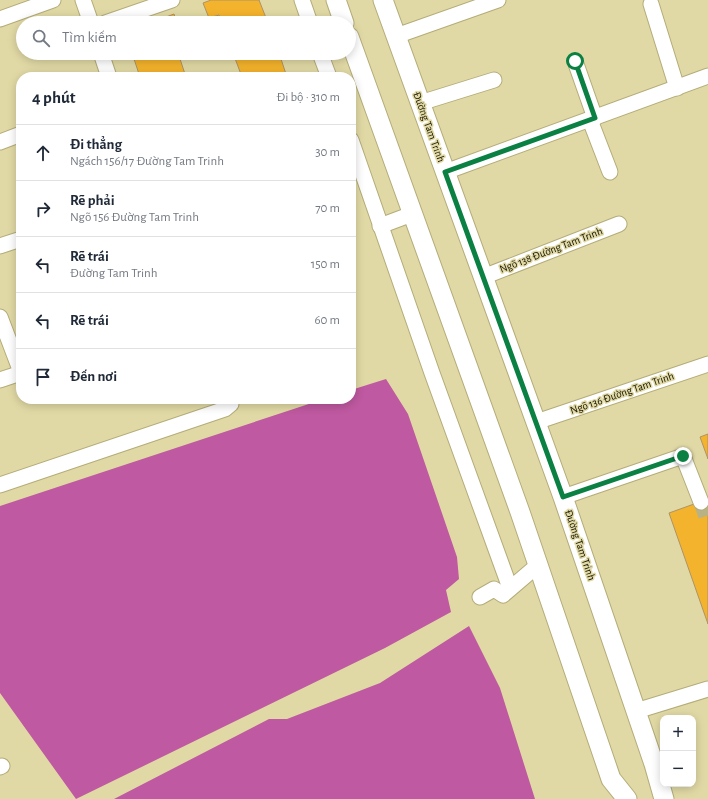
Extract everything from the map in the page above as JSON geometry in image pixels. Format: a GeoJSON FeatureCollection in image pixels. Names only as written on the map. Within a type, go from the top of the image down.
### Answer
{"type":"FeatureCollection","features":[{"type":"Feature","properties":{"kind":"main road"},"geometry":{"type":"LineString","coordinates":[[336,0],[342,16]]}},
{"type":"Feature","properties":{"kind":"main road","name":"Đường Tam Trinh"},"geometry":{"type":"LineString","coordinates":[[383,0],[563,497],[654,764],[664,799]]}},
{"type":"Feature","properties":{"kind":"main road"},"geometry":{"type":"LineString","coordinates":[[356,57],[538,565],[612,779],[627,799]]}},
{"type":"Feature","properties":{"kind":"street"},"geometry":{"type":"LineString","coordinates":[[0,19],[53,0]]}},
{"type":"Feature","properties":{"kind":"street"},"geometry":{"type":"LineString","coordinates":[[83,0],[88,16]]}},
{"type":"Feature","properties":{"kind":"street"},"geometry":{"type":"LineString","coordinates":[[125,16],[172,0]]}},
{"type":"Feature","properties":{"kind":"street"},"geometry":{"type":"LineString","coordinates":[[302,0],[308,16]]}},
{"type":"Feature","properties":{"kind":"street"},"geometry":{"type":"LineString","coordinates":[[396,36],[498,0]]}},
{"type":"Feature","properties":{"kind":"street"},"geometry":{"type":"LineString","coordinates":[[651,4],[677,88]]}},
{"type":"Feature","properties":{"kind":"street"},"geometry":{"type":"LineString","coordinates":[[103,60],[107,72]]}},
{"type":"Feature","properties":{"kind":"street"},"geometry":{"type":"LineString","coordinates":[[323,60],[327,72]]}},
{"type":"Feature","properties":{"kind":"street"},"geometry":{"type":"LineString","coordinates":[[575,61],[592,119],[610,172]]}},
{"type":"Feature","properties":{"kind":"street"},"geometry":{"type":"LineString","coordinates":[[445,172],[708,76]]}},
{"type":"Feature","properties":{"kind":"street"},"geometry":{"type":"LineString","coordinates":[[420,103],[494,80]]}},
{"type":"Feature","properties":{"kind":"street"},"geometry":{"type":"LineString","coordinates":[[0,142],[16,136]]}},
{"type":"Feature","properties":{"kind":"street"},"geometry":{"type":"LineString","coordinates":[[356,155],[380,226],[510,588]]}},
{"type":"Feature","properties":{"kind":"street"},"geometry":{"type":"LineString","coordinates":[[380,226],[412,214]]}},
{"type":"Feature","properties":{"kind":"street","name":"Ngõ 138 Đường Tam Trinh"},"geometry":{"type":"LineString","coordinates":[[483,277],[619,224]]}},
{"type":"Feature","properties":{"kind":"street"},"geometry":{"type":"LineString","coordinates":[[0,246],[16,242]]}},
{"type":"Feature","properties":{"kind":"street"},"geometry":{"type":"LineString","coordinates":[[0,317],[16,360]]}},
{"type":"Feature","properties":{"kind":"street","name":"Ngõ 136 Đường Tam Trinh"},"geometry":{"type":"LineString","coordinates":[[536,422],[708,364]]}},
{"type":"Feature","properties":{"kind":"street"},"geometry":{"type":"LineString","coordinates":[[0,380],[16,375]]}},
{"type":"Feature","properties":{"kind":"street"},"geometry":{"type":"LineString","coordinates":[[0,485],[225,408],[231,404]]}},
{"type":"Feature","properties":{"kind":"street"},"geometry":{"type":"LineString","coordinates":[[563,497],[683,456],[701,502]]}},
{"type":"Feature","properties":{"kind":"street"},"geometry":{"type":"LineString","coordinates":[[480,597],[494,589],[503,595],[538,565]]}},
{"type":"Feature","properties":{"kind":"street"},"geometry":{"type":"LineString","coordinates":[[636,711],[708,689]]}},
{"type":"Feature","properties":{"kind":"shaded area"},"geometry":{"type":"Polygon","coordinates":[[[386,379],[408,414],[457,557],[459,579],[446,590],[451,612],[385,648],[76,799],[0,693],[0,506],[309,404],[356,404],[356,388],[386,379]]]}},
{"type":"Feature","properties":{"kind":"shaded area"},"geometry":{"type":"Polygon","coordinates":[[[469,626],[500,688],[535,799],[114,799],[269,719],[287,719],[380,683],[469,626]]]}},
{"type":"Feature","properties":{"kind":"building"},"geometry":{"type":"Polygon","coordinates":[[[211,0],[259,0],[265,16],[208,16],[203,3],[211,0]]]}},
{"type":"Feature","properties":{"kind":"building"},"geometry":{"type":"Polygon","coordinates":[[[134,60],[180,60],[184,72],[138,72],[134,60]]]}},
{"type":"Feature","properties":{"kind":"building"},"geometry":{"type":"Polygon","coordinates":[[[236,60],[281,60],[285,72],[240,72],[236,60]]]}},
{"type":"Feature","properties":{"kind":"building"},"geometry":{"type":"Polygon","coordinates":[[[708,434],[708,459],[700,437],[708,434]]]}},
{"type":"Feature","properties":{"kind":"building"},"geometry":{"type":"Polygon","coordinates":[[[708,499],[708,624],[669,513],[708,499]]]}},
{"type":"Feature","properties":{"kind":"tunnel"},"geometry":{"type":"LineString","coordinates":[[701,502],[708,523]]}},
{"type":"Feature","properties":{"kind":"route"},"geometry":{"type":"LineString","coordinates":[[575,61],[595,118],[445,172],[563,497],[683,456]]}}]}
